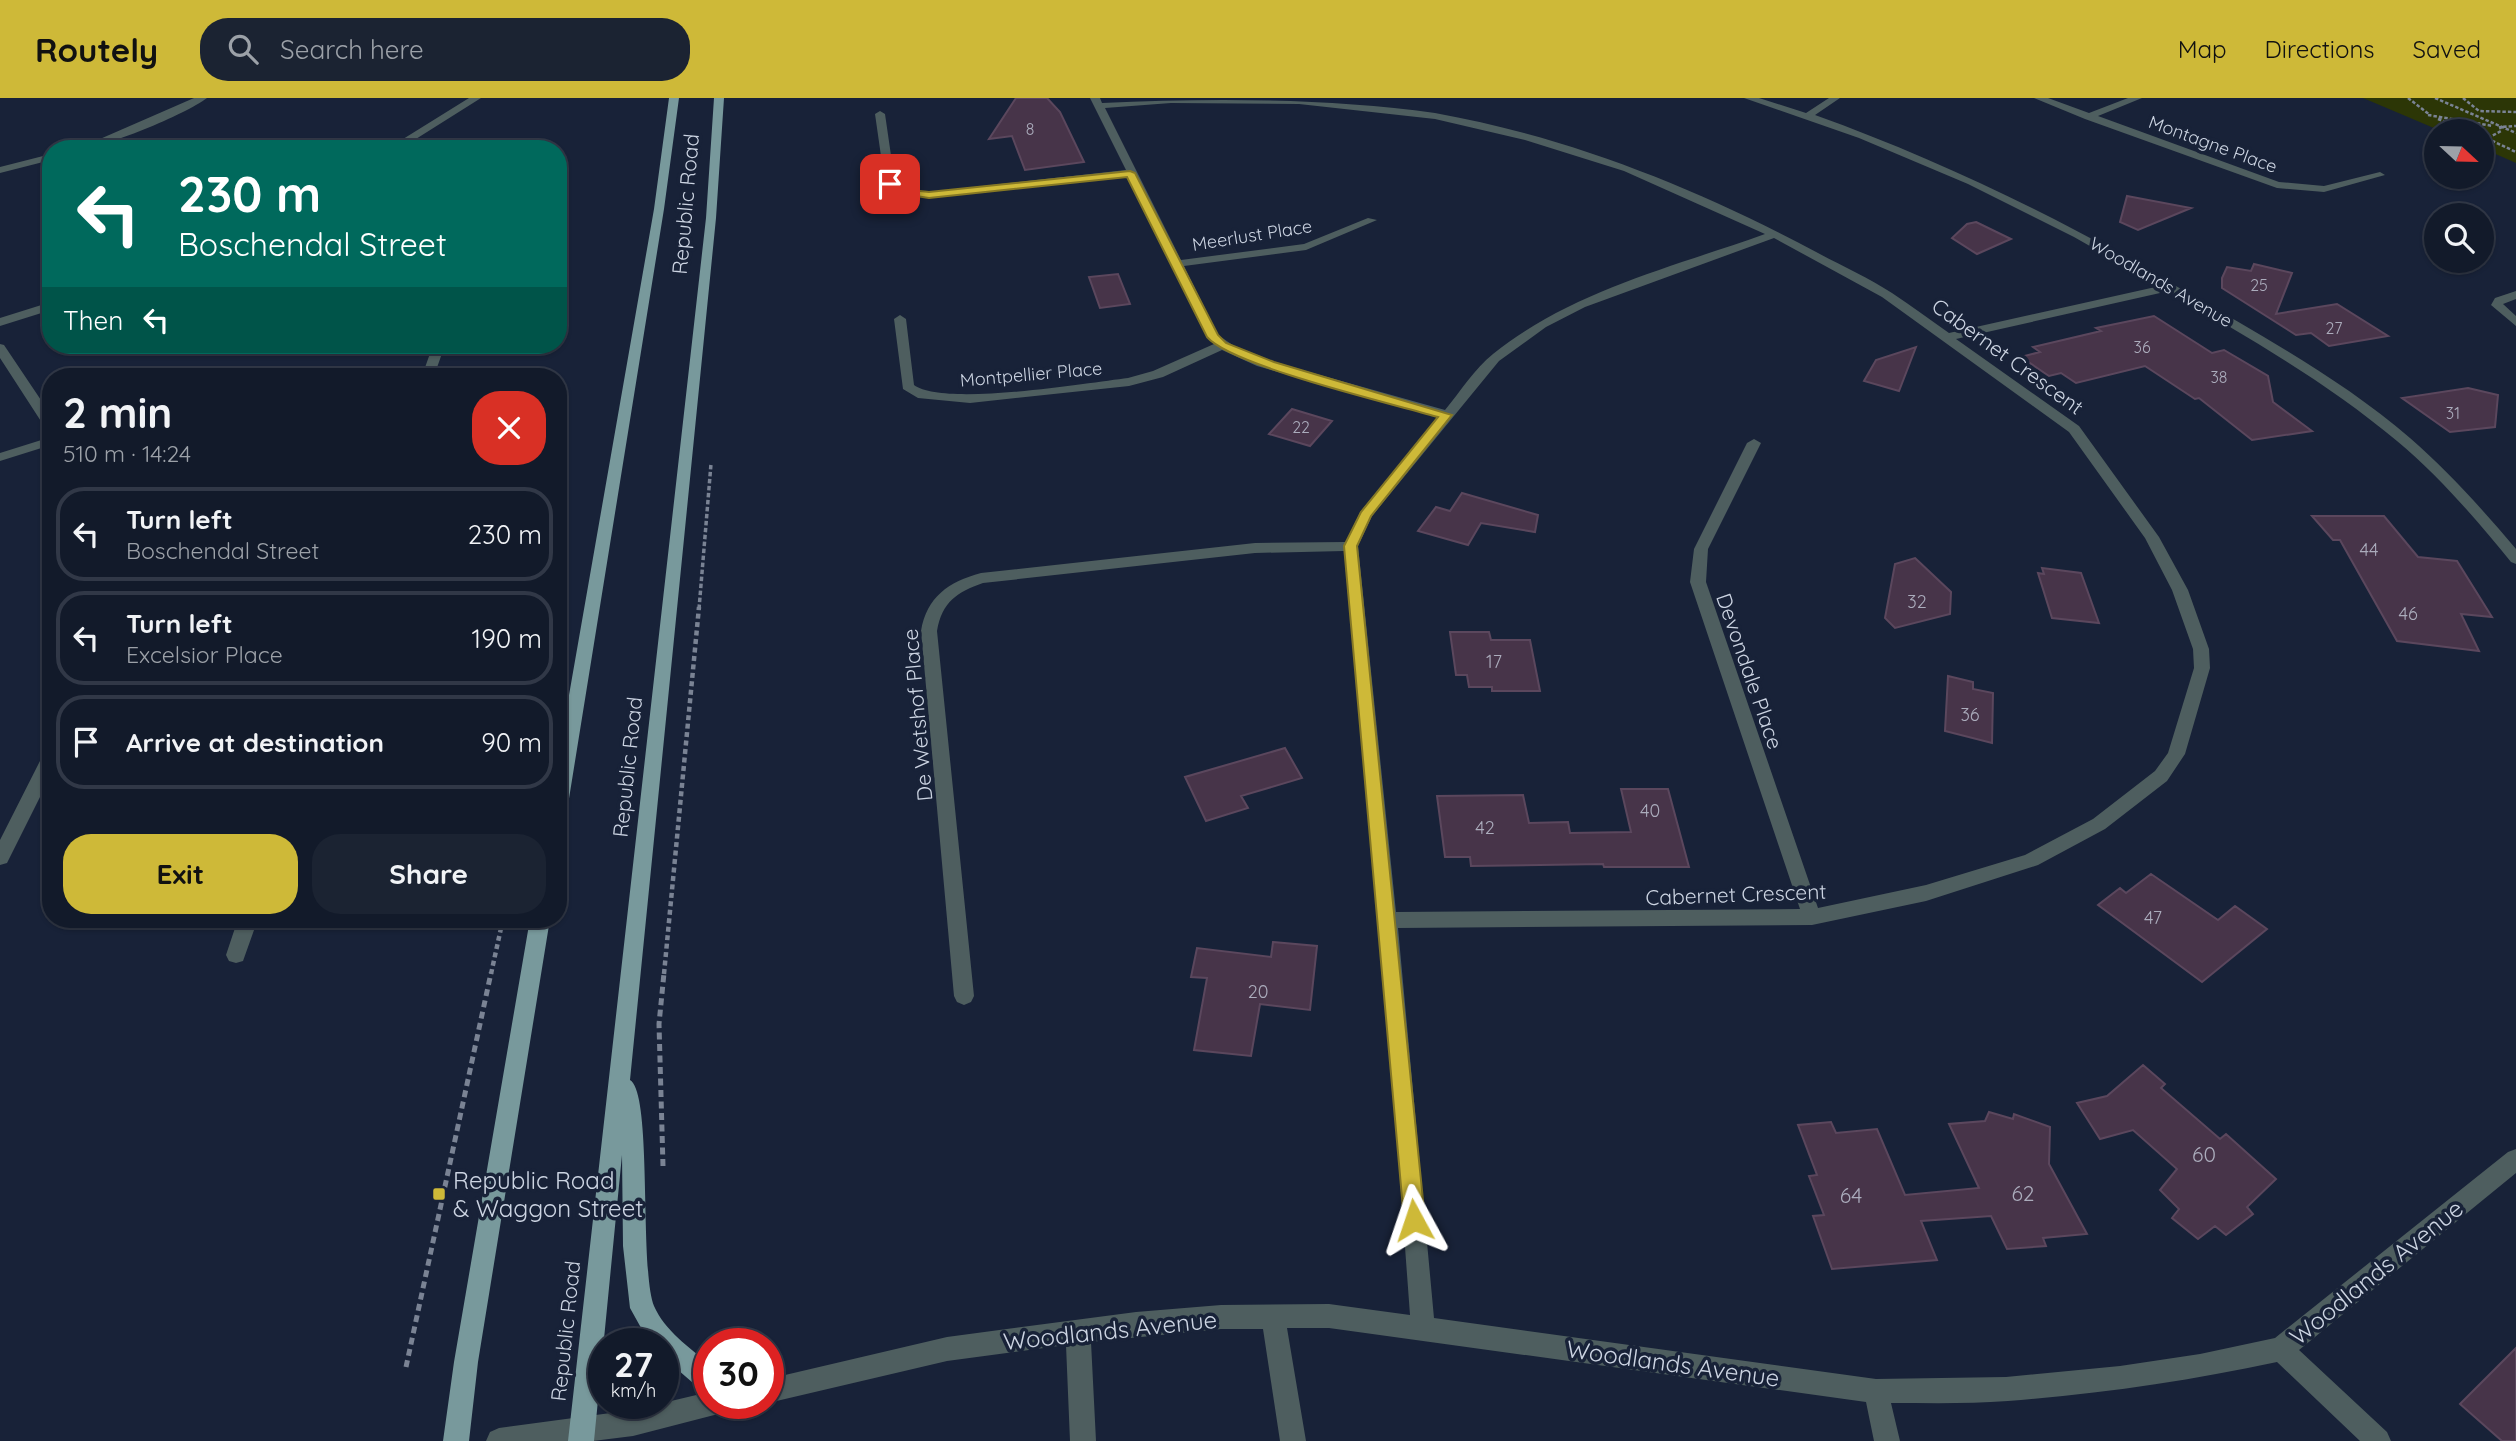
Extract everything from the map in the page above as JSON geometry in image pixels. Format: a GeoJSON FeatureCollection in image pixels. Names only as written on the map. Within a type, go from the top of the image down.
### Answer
{"type":"FeatureCollection","features":[{"type":"Feature","properties":{"kind":"main road","name":"Republic Road"},"geometry":{"type":"LineString","coordinates":[[567,757],[659,209],[674,98]]}},
{"type":"Feature","properties":{"kind":"main road","name":"Republic Road"},"geometry":{"type":"LineString","coordinates":[[581,1436],[701,325],[719,98]]}},
{"type":"Feature","properties":{"kind":"main road"},"geometry":{"type":"LineString","coordinates":[[456,1441],[466,1362],[538,928]]}},
{"type":"Feature","properties":{"kind":"main road"},"geometry":{"type":"LineString","coordinates":[[623,1057],[633,1145],[635,1246],[642,1308],[661,1339],[693,1366]]}},
{"type":"Feature","properties":{"kind":"street"},"geometry":{"type":"LineString","coordinates":[[107,140],[202,98]]}},
{"type":"Feature","properties":{"kind":"street"},"geometry":{"type":"LineString","coordinates":[[407,140],[476,98]]}},
{"type":"Feature","properties":{"kind":"street","name":"Woodlands Avenue"},"geometry":{"type":"LineString","coordinates":[[1749,98],[1808,115],[1924,159],[2043,214],[2303,365],[2404,440],[2469,502],[2516,559]]}},
{"type":"Feature","properties":{"kind":"street"},"geometry":{"type":"LineString","coordinates":[[1808,115],[1835,98]]}},
{"type":"Feature","properties":{"kind":"street","name":"Montagne Place"},"geometry":{"type":"LineString","coordinates":[[2039,98],[2277,185],[2324,189],[2380,174]]}},
{"type":"Feature","properties":{"kind":"street"},"geometry":{"type":"LineString","coordinates":[[2088,117],[2137,98]]}},
{"type":"Feature","properties":{"kind":"street","name":"Cabernet Crescent"},"geometry":{"type":"LineString","coordinates":[[1097,102],[1299,101],[1435,116],[1528,138],[1628,169],[1774,234],[1865,281],[2074,429],[2152,537],[2180,590],[2201,649],[2202,668],[2197,689],[2176,754],[2161,776],[2099,824],[2031,860],[1926,893],[1812,917],[1387,920]]}},
{"type":"Feature","properties":{"kind":"street"},"geometry":{"type":"LineString","coordinates":[[1097,102],[1213,337],[1222,345],[1270,364],[1446,415]]}},
{"type":"Feature","properties":{"kind":"street"},"geometry":{"type":"LineString","coordinates":[[880,114],[890,184],[906,193],[929,195],[1130,173]]}},
{"type":"Feature","properties":{"kind":"street"},"geometry":{"type":"LineString","coordinates":[[0,170],[42,159]]}},
{"type":"Feature","properties":{"kind":"street","name":"Meerlust Place"},"geometry":{"type":"LineString","coordinates":[[1175,264],[1306,247],[1372,220]]}},
{"type":"Feature","properties":{"kind":"street"},"geometry":{"type":"LineString","coordinates":[[1423,1328],[1350,546],[1365,515],[1495,358],[1562,311],[1774,234]]}},
{"type":"Feature","properties":{"kind":"street"},"geometry":{"type":"LineString","coordinates":[[1948,338],[2172,287]]}},
{"type":"Feature","properties":{"kind":"street"},"geometry":{"type":"LineString","coordinates":[[2516,295],[2499,301],[2497,305],[2516,321]]}},
{"type":"Feature","properties":{"kind":"street"},"geometry":{"type":"LineString","coordinates":[[0,322],[42,309]]}},
{"type":"Feature","properties":{"kind":"street","name":"Montpellier Place"},"geometry":{"type":"LineString","coordinates":[[900,319],[908,386],[918,394],[940,398],[970,399],[1129,382],[1158,374],[1222,345]]}},
{"type":"Feature","properties":{"kind":"street"},"geometry":{"type":"LineString","coordinates":[[0,348],[42,412]]}},
{"type":"Feature","properties":{"kind":"street","name":"Devondale Place"},"geometry":{"type":"LineString","coordinates":[[1755,443],[1701,549],[1698,582],[1812,917]]}},
{"type":"Feature","properties":{"kind":"street"},"geometry":{"type":"LineString","coordinates":[[0,457],[42,444]]}},
{"type":"Feature","properties":{"kind":"street","name":"De Wetshof Place"},"geometry":{"type":"LineString","coordinates":[[964,996],[929,631],[931,615],[938,600],[958,586],[981,578],[1255,548],[1350,546]]}},
{"type":"Feature","properties":{"kind":"street"},"geometry":{"type":"LineString","coordinates":[[0,858],[42,775]]}},
{"type":"Feature","properties":{"kind":"street"},"geometry":{"type":"LineString","coordinates":[[236,955],[245,928]]}},
{"type":"Feature","properties":{"kind":"street","name":"Woodlands Avenue"},"geometry":{"type":"LineString","coordinates":[[784,1387],[947,1349],[1078,1331],[1221,1317],[1329,1316],[1876,1391],[2006,1389],[2120,1378],[2200,1366],[2281,1349],[2516,1159]]}},
{"type":"Feature","properties":{"kind":"street"},"geometry":{"type":"LineString","coordinates":[[1273,1317],[1293,1441]]}},
{"type":"Feature","properties":{"kind":"street"},"geometry":{"type":"LineString","coordinates":[[1078,1331],[1083,1441]]}},
{"type":"Feature","properties":{"kind":"street"},"geometry":{"type":"LineString","coordinates":[[2281,1349],[2378,1441]]}},
{"type":"Feature","properties":{"kind":"street"},"geometry":{"type":"LineString","coordinates":[[1876,1391],[1887,1441]]}},
{"type":"Feature","properties":{"kind":"street"},"geometry":{"type":"LineString","coordinates":[[499,1441],[581,1436],[693,1409]]}},
{"type":"Feature","properties":{"kind":"path"},"geometry":{"type":"LineString","coordinates":[[2408,98],[2428,115],[2438,119]]}},
{"type":"Feature","properties":{"kind":"path"},"geometry":{"type":"LineString","coordinates":[[2435,98],[2516,133]]}},
{"type":"Feature","properties":{"kind":"path"},"geometry":{"type":"LineString","coordinates":[[2463,98],[2465,103],[2480,111],[2516,112]]}},
{"type":"Feature","properties":{"kind":"path"},"geometry":{"type":"LineString","coordinates":[[2428,115],[2500,127],[2516,126]]}},
{"type":"Feature","properties":{"kind":"path"},"geometry":{"type":"LineString","coordinates":[[2494,135],[2501,131],[2500,127]]}},
{"type":"Feature","properties":{"kind":"path"},"geometry":{"type":"LineString","coordinates":[[2494,142],[2516,152]]}},
{"type":"Feature","properties":{"kind":"path"},"geometry":{"type":"LineString","coordinates":[[663,1175],[659,1024],[711,459]]}},
{"type":"Feature","properties":{"kind":"path"},"geometry":{"type":"LineString","coordinates":[[405,1367],[501,928]]}},
{"type":"Feature","properties":{"kind":"green space"},"geometry":{"type":"Polygon","coordinates":[[[2363,98],[2516,98],[2516,163],[2494,153],[2494,119],[2424,119],[2424,124],[2363,98]]]}},
{"type":"Feature","properties":{"kind":"building"},"geometry":{"type":"Polygon","coordinates":[[[1016,98],[1047,98],[1060,112],[1084,162],[1025,170],[1012,136],[989,139],[1016,98]]]}},
{"type":"Feature","properties":{"kind":"building"},"geometry":{"type":"Polygon","coordinates":[[[2127,196],[2191,208],[2138,230],[2120,222],[2127,196]]]}},
{"type":"Feature","properties":{"kind":"building"},"geometry":{"type":"Polygon","coordinates":[[[1976,222],[2011,239],[1977,254],[1952,238],[1967,224],[1976,222]]]}},
{"type":"Feature","properties":{"kind":"building"},"geometry":{"type":"Polygon","coordinates":[[[2254,264],[2292,273],[2276,314],[2337,304],[2388,336],[2329,346],[2311,333],[2296,335],[2222,288],[2222,278],[2227,267],[2251,271],[2254,264]]]}},
{"type":"Feature","properties":{"kind":"building"},"geometry":{"type":"Polygon","coordinates":[[[1118,274],[1130,304],[1100,308],[1089,277],[1118,274]]]}},
{"type":"Feature","properties":{"kind":"building"},"geometry":{"type":"Polygon","coordinates":[[[2154,316],[2212,353],[2224,350],[2268,376],[2273,402],[2312,431],[2252,440],[2199,398],[2195,399],[2145,366],[2076,383],[2061,373],[2049,376],[2021,357],[2040,352],[2033,347],[2101,331],[2096,328],[2154,316]]]}},
{"type":"Feature","properties":{"kind":"building"},"geometry":{"type":"Polygon","coordinates":[[[1916,347],[1899,391],[1864,381],[1876,360],[1916,347]]]}},
{"type":"Feature","properties":{"kind":"building"},"geometry":{"type":"Polygon","coordinates":[[[2468,388],[2498,395],[2495,427],[2450,432],[2402,398],[2468,388]]]}},
{"type":"Feature","properties":{"kind":"building"},"geometry":{"type":"Polygon","coordinates":[[[1292,409],[1332,421],[1310,446],[1269,434],[1292,409]]]}},
{"type":"Feature","properties":{"kind":"building"},"geometry":{"type":"Polygon","coordinates":[[[1462,493],[1538,515],[1535,532],[1481,523],[1468,545],[1418,531],[1436,507],[1450,511],[1462,493]]]}},
{"type":"Feature","properties":{"kind":"building"},"geometry":{"type":"Polygon","coordinates":[[[2312,516],[2384,516],[2418,557],[2457,561],[2492,617],[2461,614],[2479,651],[2397,641],[2340,540],[2333,540],[2312,516]]]}},
{"type":"Feature","properties":{"kind":"building"},"geometry":{"type":"Polygon","coordinates":[[[1915,558],[1951,592],[1950,614],[1895,628],[1885,618],[1895,564],[1915,558]]]}},
{"type":"Feature","properties":{"kind":"building"},"geometry":{"type":"Polygon","coordinates":[[[2042,568],[2081,573],[2099,623],[2052,618],[2038,573],[2044,574],[2042,568]]]}},
{"type":"Feature","properties":{"kind":"building"},"geometry":{"type":"Polygon","coordinates":[[[1450,632],[1489,632],[1491,640],[1530,640],[1540,691],[1492,691],[1492,687],[1469,687],[1467,675],[1456,675],[1450,632]]]}},
{"type":"Feature","properties":{"kind":"building"},"geometry":{"type":"Polygon","coordinates":[[[1948,676],[1973,682],[1973,689],[1993,693],[1992,743],[1945,731],[1948,676]]]}},
{"type":"Feature","properties":{"kind":"building"},"geometry":{"type":"Polygon","coordinates":[[[1285,748],[1302,778],[1241,796],[1248,808],[1206,821],[1185,777],[1285,748]]]}},
{"type":"Feature","properties":{"kind":"building"},"geometry":{"type":"Polygon","coordinates":[[[1621,789],[1668,789],[1689,867],[1604,867],[1603,864],[1471,866],[1470,857],[1445,857],[1437,796],[1523,795],[1529,823],[1568,822],[1570,833],[1631,832],[1621,789]]]}},
{"type":"Feature","properties":{"kind":"building"},"geometry":{"type":"Polygon","coordinates":[[[2151,874],[2218,920],[2235,906],[2267,929],[2202,982],[2098,905],[2120,888],[2126,893],[2151,874]]]}},
{"type":"Feature","properties":{"kind":"building"},"geometry":{"type":"Polygon","coordinates":[[[1273,942],[1317,946],[1310,1010],[1260,1004],[1251,1056],[1194,1050],[1207,978],[1191,977],[1197,948],[1271,957],[1273,942]]]}},
{"type":"Feature","properties":{"kind":"building"},"geometry":{"type":"Polygon","coordinates":[[[2143,1065],[2165,1084],[2161,1088],[2220,1139],[2226,1134],[2276,1179],[2247,1207],[2253,1214],[2226,1235],[2215,1226],[2198,1239],[2172,1218],[2179,1209],[2160,1190],[2177,1169],[2133,1130],[2100,1139],[2077,1103],[2107,1096],[2143,1065]]]}},
{"type":"Feature","properties":{"kind":"building"},"geometry":{"type":"Polygon","coordinates":[[[1989,1112],[2013,1119],[2014,1114],[2050,1127],[2049,1164],[2087,1234],[2043,1238],[2046,1246],[2007,1249],[1991,1216],[1921,1221],[1937,1260],[1832,1269],[1813,1216],[1824,1215],[1809,1176],[1817,1175],[1798,1125],[1831,1122],[1836,1133],[1877,1129],[1905,1195],[1979,1188],[1949,1124],[1985,1121],[1989,1112]]]}},
{"type":"Feature","properties":{"kind":"building"},"geometry":{"type":"Polygon","coordinates":[[[2516,1348],[2516,1441],[2502,1441],[2460,1404],[2516,1348]]]}},
{"type":"Feature","properties":{"kind":"place","name":"Republic Road & Waggon Street"},"geometry":{"type":"Point","coordinates":[439,1194]}},
{"type":"Feature","properties":{"kind":"route"},"geometry":{"type":"LineString","coordinates":[[890,184],[900,191],[929,195],[1130,173],[1213,337],[1222,345],[1233,352],[1270,364],[1446,415],[1365,515],[1350,546],[1406,1111],[1414,1220]]}}]}
